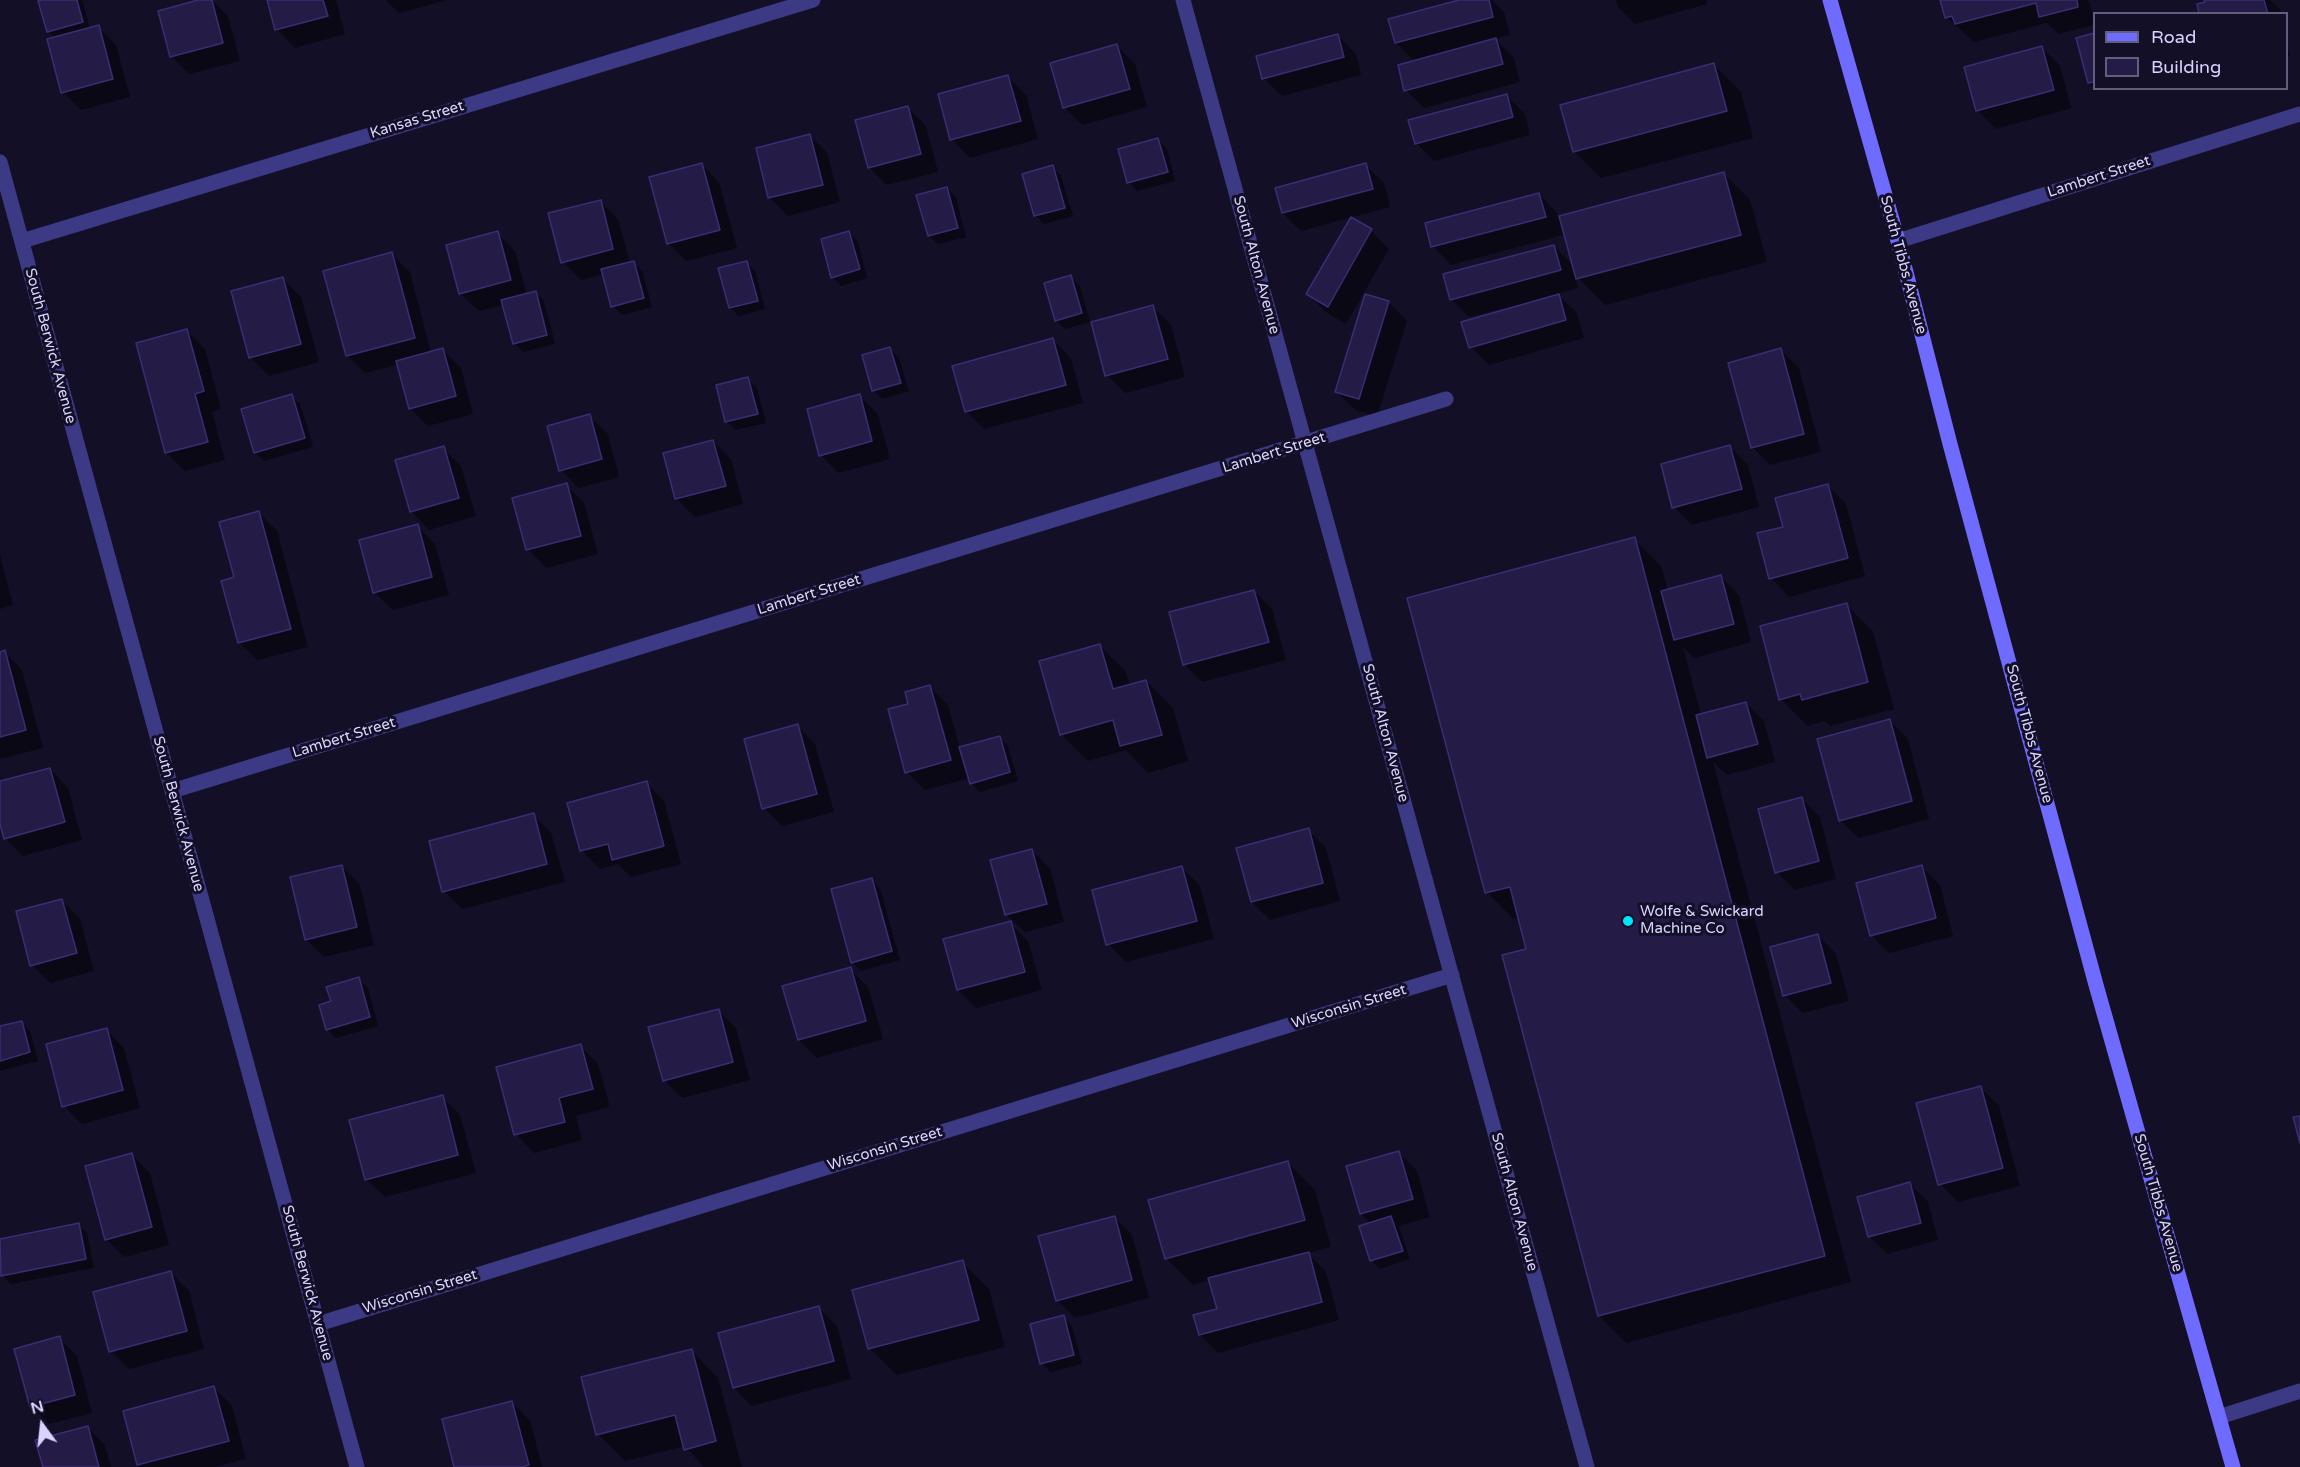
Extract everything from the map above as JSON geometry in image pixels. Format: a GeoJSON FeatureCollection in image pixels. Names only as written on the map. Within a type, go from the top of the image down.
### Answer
{"type":"FeatureCollection","features":[{"type":"Feature","properties":{"kind":"main road","name":"South Tibbs Avenue"},"geometry":{"type":"LineString","coordinates":[[1830,0],[1898,241],[1950,444],[2096,985],[2233,1467]]}},
{"type":"Feature","properties":{"kind":"street","name":"Kansas Street"},"geometry":{"type":"LineString","coordinates":[[22,241],[813,0]]}},
{"type":"Feature","properties":{"kind":"street","name":"South Alton Avenue"},"geometry":{"type":"LineString","coordinates":[[1183,0],[1587,1467]]}},
{"type":"Feature","properties":{"kind":"street","name":"Lambert Street"},"geometry":{"type":"LineString","coordinates":[[1898,241],[2300,114]]}},
{"type":"Feature","properties":{"kind":"street","name":"South Berwick Avenue"},"geometry":{"type":"LineString","coordinates":[[0,162],[357,1467]]}},
{"type":"Feature","properties":{"kind":"street","name":"Lambert Street"},"geometry":{"type":"LineString","coordinates":[[172,791],[1446,399]]}},
{"type":"Feature","properties":{"kind":"street","name":"Wisconsin Street"},"geometry":{"type":"LineString","coordinates":[[318,1323],[1452,975]]}},
{"type":"Feature","properties":{"kind":"street"},"geometry":{"type":"LineString","coordinates":[[2219,1417],[2300,1391]]}},
{"type":"Feature","properties":{"kind":"building"},"geometry":{"type":"Polygon","coordinates":[[[77,0],[83,22],[47,32],[38,1],[77,0]]]}},
{"type":"Feature","properties":{"kind":"building"},"geometry":{"type":"Polygon","coordinates":[[[198,0],[212,0],[223,43],[170,57],[158,11],[198,0]]]}},
{"type":"Feature","properties":{"kind":"building"},"geometry":{"type":"Polygon","coordinates":[[[267,0],[323,0],[328,16],[275,30],[267,0]]]}},
{"type":"Feature","properties":{"kind":"building"},"geometry":{"type":"Polygon","coordinates":[[[1459,0],[1489,0],[1493,17],[1395,43],[1388,19],[1459,0]]]}},
{"type":"Feature","properties":{"kind":"building"},"geometry":{"type":"Polygon","coordinates":[[[1940,0],[2077,0],[2078,7],[2039,17],[2036,3],[1955,24],[1952,16],[1945,18],[1940,0]]]}},
{"type":"Feature","properties":{"kind":"building"},"geometry":{"type":"Polygon","coordinates":[[[2204,0],[2264,0],[2267,12],[2199,12],[2197,4],[2205,2],[2204,0]]]}},
{"type":"Feature","properties":{"kind":"building"},"geometry":{"type":"Polygon","coordinates":[[[99,25],[113,79],[61,93],[47,39],[99,25]]]}},
{"type":"Feature","properties":{"kind":"building"},"geometry":{"type":"Polygon","coordinates":[[[2093,33],[2093,82],[2088,83],[2076,38],[2093,33]]]}},
{"type":"Feature","properties":{"kind":"building"},"geometry":{"type":"Polygon","coordinates":[[[1338,34],[1344,57],[1262,79],[1256,56],[1338,34]]]}},
{"type":"Feature","properties":{"kind":"building"},"geometry":{"type":"Polygon","coordinates":[[[1496,38],[1503,64],[1404,91],[1398,65],[1496,38]]]}},
{"type":"Feature","properties":{"kind":"building"},"geometry":{"type":"Polygon","coordinates":[[[1117,44],[1130,89],[1063,108],[1050,63],[1117,44]]]}},
{"type":"Feature","properties":{"kind":"building"},"geometry":{"type":"Polygon","coordinates":[[[2042,46],[2054,90],[1976,111],[1964,67],[2042,46]]]}},
{"type":"Feature","properties":{"kind":"building"},"geometry":{"type":"Polygon","coordinates":[[[1714,63],[1727,111],[1573,152],[1560,105],[1714,63]]]}},
{"type":"Feature","properties":{"kind":"building"},"geometry":{"type":"Polygon","coordinates":[[[1008,75],[1021,121],[950,140],[938,94],[1008,75]]]}},
{"type":"Feature","properties":{"kind":"building"},"geometry":{"type":"Polygon","coordinates":[[[1507,94],[1513,117],[1415,144],[1408,120],[1507,94]]]}},
{"type":"Feature","properties":{"kind":"building"},"geometry":{"type":"Polygon","coordinates":[[[908,106],[921,154],[868,168],[855,120],[908,106]]]}},
{"type":"Feature","properties":{"kind":"building"},"geometry":{"type":"Polygon","coordinates":[[[810,134],[823,185],[768,198],[756,148],[810,134]]]}},
{"type":"Feature","properties":{"kind":"building"},"geometry":{"type":"Polygon","coordinates":[[[1158,138],[1168,172],[1127,183],[1118,149],[1158,138]]]}},
{"type":"Feature","properties":{"kind":"building"},"geometry":{"type":"Polygon","coordinates":[[[702,163],[720,230],[667,244],[649,177],[702,163]]]}},
{"type":"Feature","properties":{"kind":"building"},"geometry":{"type":"Polygon","coordinates":[[[1366,163],[1373,189],[1282,213],[1275,188],[1366,163]]]}},
{"type":"Feature","properties":{"kind":"building"},"geometry":{"type":"Polygon","coordinates":[[[1053,165],[1065,208],[1034,216],[1022,174],[1053,165]]]}},
{"type":"Feature","properties":{"kind":"building"},"geometry":{"type":"Polygon","coordinates":[[[1724,172],[1741,235],[1576,279],[1559,216],[1724,172]]]}},
{"type":"Feature","properties":{"kind":"building"},"geometry":{"type":"Polygon","coordinates":[[[947,187],[958,228],[928,236],[916,195],[947,187]]]}},
{"type":"Feature","properties":{"kind":"building"},"geometry":{"type":"Polygon","coordinates":[[[1539,193],[1546,217],[1431,247],[1425,223],[1539,193]]]}},
{"type":"Feature","properties":{"kind":"building"},"geometry":{"type":"Polygon","coordinates":[[[601,200],[613,249],[561,263],[548,213],[601,200]]]}},
{"type":"Feature","properties":{"kind":"building"},"geometry":{"type":"Polygon","coordinates":[[[1351,217],[1372,229],[1328,307],[1306,294],[1351,217]]]}},
{"type":"Feature","properties":{"kind":"building"},"geometry":{"type":"Polygon","coordinates":[[[498,231],[511,280],[459,294],[446,245],[498,231]]]}},
{"type":"Feature","properties":{"kind":"building"},"geometry":{"type":"Polygon","coordinates":[[[849,231],[860,269],[831,278],[821,239],[849,231]]]}},
{"type":"Feature","properties":{"kind":"building"},"geometry":{"type":"Polygon","coordinates":[[[1554,245],[1561,270],[1450,300],[1443,274],[1554,245]]]}},
{"type":"Feature","properties":{"kind":"building"},"geometry":{"type":"Polygon","coordinates":[[[392,252],[415,338],[346,356],[323,271],[392,252]]]}},
{"type":"Feature","properties":{"kind":"building"},"geometry":{"type":"Polygon","coordinates":[[[634,261],[644,298],[611,307],[601,269],[634,261]]]}},
{"type":"Feature","properties":{"kind":"building"},"geometry":{"type":"Polygon","coordinates":[[[747,261],[758,301],[729,308],[718,268],[747,261]]]}},
{"type":"Feature","properties":{"kind":"building"},"geometry":{"type":"Polygon","coordinates":[[[1071,275],[1082,313],[1055,321],[1044,283],[1071,275]]]}},
{"type":"Feature","properties":{"kind":"building"},"geometry":{"type":"Polygon","coordinates":[[[283,277],[301,344],[249,358],[231,291],[283,277]]]}},
{"type":"Feature","properties":{"kind":"building"},"geometry":{"type":"Polygon","coordinates":[[[536,291],[547,335],[513,344],[501,300],[536,291]]]}},
{"type":"Feature","properties":{"kind":"building"},"geometry":{"type":"Polygon","coordinates":[[[1365,294],[1389,301],[1359,399],[1335,392],[1365,294]]]}},
{"type":"Feature","properties":{"kind":"building"},"geometry":{"type":"Polygon","coordinates":[[[1559,294],[1566,320],[1469,348],[1461,322],[1559,294]]]}},
{"type":"Feature","properties":{"kind":"building"},"geometry":{"type":"Polygon","coordinates":[[[1153,305],[1168,359],[1105,376],[1091,322],[1153,305]]]}},
{"type":"Feature","properties":{"kind":"building"},"geometry":{"type":"Polygon","coordinates":[[[187,329],[204,391],[195,394],[208,442],[165,453],[136,343],[187,329]]]}},
{"type":"Feature","properties":{"kind":"building"},"geometry":{"type":"Polygon","coordinates":[[[1053,338],[1066,385],[965,412],[952,366],[1053,338]]]}},
{"type":"Feature","properties":{"kind":"building"},"geometry":{"type":"Polygon","coordinates":[[[890,347],[901,383],[872,391],[862,355],[890,347]]]}},
{"type":"Feature","properties":{"kind":"building"},"geometry":{"type":"Polygon","coordinates":[[[443,348],[456,396],[409,409],[396,361],[443,348]]]}},
{"type":"Feature","properties":{"kind":"building"},"geometry":{"type":"Polygon","coordinates":[[[1781,348],[1804,434],[1751,448],[1728,363],[1781,348]]]}},
{"type":"Feature","properties":{"kind":"building"},"geometry":{"type":"Polygon","coordinates":[[[748,377],[758,414],[725,422],[716,385],[748,377]]]}},
{"type":"Feature","properties":{"kind":"building"},"geometry":{"type":"Polygon","coordinates":[[[292,394],[305,438],[254,453],[241,409],[292,394]]]}},
{"type":"Feature","properties":{"kind":"building"},"geometry":{"type":"Polygon","coordinates":[[[860,394],[872,441],[819,456],[807,409],[860,394]]]}},
{"type":"Feature","properties":{"kind":"building"},"geometry":{"type":"Polygon","coordinates":[[[590,414],[602,459],[559,471],[547,426],[590,414]]]}},
{"type":"Feature","properties":{"kind":"building"},"geometry":{"type":"Polygon","coordinates":[[[713,440],[726,486],[675,499],[663,453],[713,440]]]}},
{"type":"Feature","properties":{"kind":"building"},"geometry":{"type":"Polygon","coordinates":[[[1730,445],[1742,489],[1672,508],[1661,464],[1730,445]]]}},
{"type":"Feature","properties":{"kind":"building"},"geometry":{"type":"Polygon","coordinates":[[[444,446],[459,498],[410,512],[395,460],[444,446]]]}},
{"type":"Feature","properties":{"kind":"building"},"geometry":{"type":"Polygon","coordinates":[[[567,483],[581,536],[526,550],[512,498],[567,483]]]}},
{"type":"Feature","properties":{"kind":"building"},"geometry":{"type":"Polygon","coordinates":[[[1828,484],[1848,558],[1769,579],[1757,533],[1783,527],[1775,498],[1828,484]]]}},
{"type":"Feature","properties":{"kind":"building"},"geometry":{"type":"Polygon","coordinates":[[[259,511],[291,629],[238,643],[221,581],[234,577],[219,522],[259,511]]]}},
{"type":"Feature","properties":{"kind":"building"},"geometry":{"type":"Polygon","coordinates":[[[418,524],[432,577],[373,593],[359,540],[418,524]]]}},
{"type":"Feature","properties":{"kind":"building","name":"Wolfe & Swickard Machine Co"},"geometry":{"type":"Polygon","coordinates":[[[1635,537],[1825,1256],[1598,1316],[1502,955],[1526,949],[1510,887],[1485,893],[1407,598],[1635,537]]]}},
{"type":"Feature","properties":{"kind":"building"},"geometry":{"type":"Polygon","coordinates":[[[1721,575],[1734,624],[1674,640],[1661,591],[1721,575]]]}},
{"type":"Feature","properties":{"kind":"building"},"geometry":{"type":"Polygon","coordinates":[[[1254,590],[1269,642],[1183,665],[1169,612],[1254,590]]]}},
{"type":"Feature","properties":{"kind":"building"},"geometry":{"type":"Polygon","coordinates":[[[1847,603],[1868,682],[1802,700],[1800,694],[1779,700],[1760,626],[1847,603]]]}},
{"type":"Feature","properties":{"kind":"building"},"geometry":{"type":"Polygon","coordinates":[[[1100,644],[1113,689],[1146,680],[1162,735],[1120,746],[1113,720],[1060,735],[1039,661],[1100,644]]]}},
{"type":"Feature","properties":{"kind":"building"},"geometry":{"type":"Polygon","coordinates":[[[5,650],[26,730],[0,737],[0,652],[5,650]]]}},
{"type":"Feature","properties":{"kind":"building"},"geometry":{"type":"Polygon","coordinates":[[[930,685],[951,760],[905,773],[888,709],[908,704],[905,692],[930,685]]]}},
{"type":"Feature","properties":{"kind":"building"},"geometry":{"type":"Polygon","coordinates":[[[1746,702],[1758,744],[1707,758],[1696,715],[1746,702]]]}},
{"type":"Feature","properties":{"kind":"building"},"geometry":{"type":"Polygon","coordinates":[[[1890,719],[1912,801],[1839,821],[1817,739],[1890,719]]]}},
{"type":"Feature","properties":{"kind":"building"},"geometry":{"type":"Polygon","coordinates":[[[798,724],[817,794],[762,809],[744,739],[798,724]]]}},
{"type":"Feature","properties":{"kind":"building"},"geometry":{"type":"Polygon","coordinates":[[[1000,736],[1010,772],[970,784],[959,747],[1000,736]]]}},
{"type":"Feature","properties":{"kind":"building"},"geometry":{"type":"Polygon","coordinates":[[[50,768],[65,822],[4,839],[0,824],[0,781],[50,768]]]}},
{"type":"Feature","properties":{"kind":"building"},"geometry":{"type":"Polygon","coordinates":[[[647,781],[664,846],[612,860],[608,844],[580,851],[567,803],[647,781]]]}},
{"type":"Feature","properties":{"kind":"building"},"geometry":{"type":"Polygon","coordinates":[[[1802,797],[1819,861],[1775,873],[1758,809],[1802,797]]]}},
{"type":"Feature","properties":{"kind":"building"},"geometry":{"type":"Polygon","coordinates":[[[534,813],[547,864],[442,892],[429,841],[534,813]]]}},
{"type":"Feature","properties":{"kind":"building"},"geometry":{"type":"Polygon","coordinates":[[[1309,828],[1323,883],[1251,902],[1236,848],[1309,828]]]}},
{"type":"Feature","properties":{"kind":"building"},"geometry":{"type":"Polygon","coordinates":[[[1032,849],[1047,904],[1005,915],[990,860],[1032,849]]]}},
{"type":"Feature","properties":{"kind":"building"},"geometry":{"type":"Polygon","coordinates":[[[342,865],[357,927],[305,940],[290,877],[342,865]]]}},
{"type":"Feature","properties":{"kind":"building"},"geometry":{"type":"Polygon","coordinates":[[[1922,865],[1936,918],[1870,936],[1856,883],[1922,865]]]}},
{"type":"Feature","properties":{"kind":"building"},"geometry":{"type":"Polygon","coordinates":[[[1182,866],[1197,921],[1106,945],[1092,890],[1182,866]]]}},
{"type":"Feature","properties":{"kind":"building"},"geometry":{"type":"Polygon","coordinates":[[[872,878],[892,951],[851,963],[831,889],[872,878]]]}},
{"type":"Feature","properties":{"kind":"building"},"geometry":{"type":"Polygon","coordinates":[[[62,899],[77,953],[30,966],[16,911],[62,899]]]}},
{"type":"Feature","properties":{"kind":"building"},"geometry":{"type":"Polygon","coordinates":[[[1011,921],[1025,972],[957,990],[943,939],[1011,921]]]}},
{"type":"Feature","properties":{"kind":"building"},"geometry":{"type":"Polygon","coordinates":[[[1818,934],[1831,983],[1783,996],[1770,947],[1818,934]]]}},
{"type":"Feature","properties":{"kind":"building"},"geometry":{"type":"Polygon","coordinates":[[[851,967],[866,1021],[798,1040],[782,986],[851,967]]]}},
{"type":"Feature","properties":{"kind":"building"},"geometry":{"type":"Polygon","coordinates":[[[359,977],[370,1017],[326,1030],[319,1005],[331,1001],[326,987],[359,977]]]}},
{"type":"Feature","properties":{"kind":"building"},"geometry":{"type":"Polygon","coordinates":[[[719,1009],[733,1062],[663,1081],[648,1027],[719,1009]]]}},
{"type":"Feature","properties":{"kind":"building"},"geometry":{"type":"Polygon","coordinates":[[[22,1021],[30,1052],[0,1061],[0,1026],[22,1021]]]}},
{"type":"Feature","properties":{"kind":"building"},"geometry":{"type":"Polygon","coordinates":[[[107,1028],[123,1090],[62,1107],[46,1044],[107,1028]]]}},
{"type":"Feature","properties":{"kind":"building"},"geometry":{"type":"Polygon","coordinates":[[[581,1044],[593,1089],[559,1098],[565,1122],[514,1135],[496,1067],[581,1044]]]}},
{"type":"Feature","properties":{"kind":"building"},"geometry":{"type":"Polygon","coordinates":[[[1981,1086],[2003,1168],[1938,1185],[1916,1103],[1981,1086]]]}},
{"type":"Feature","properties":{"kind":"building"},"geometry":{"type":"Polygon","coordinates":[[[443,1095],[458,1155],[365,1180],[349,1120],[443,1095]]]}},
{"type":"Feature","properties":{"kind":"building"},"geometry":{"type":"Polygon","coordinates":[[[2300,1116],[2300,1143],[2293,1117],[2300,1116]]]}},
{"type":"Feature","properties":{"kind":"building"},"geometry":{"type":"Polygon","coordinates":[[[1399,1151],[1413,1199],[1360,1214],[1346,1166],[1399,1151]]]}},
{"type":"Feature","properties":{"kind":"building"},"geometry":{"type":"Polygon","coordinates":[[[132,1153],[152,1227],[105,1240],[85,1166],[132,1153]]]}},
{"type":"Feature","properties":{"kind":"building"},"geometry":{"type":"Polygon","coordinates":[[[1288,1161],[1305,1220],[1165,1259],[1148,1200],[1288,1161]]]}},
{"type":"Feature","properties":{"kind":"building"},"geometry":{"type":"Polygon","coordinates":[[[1910,1182],[1921,1223],[1868,1237],[1857,1197],[1910,1182]]]}},
{"type":"Feature","properties":{"kind":"building"},"geometry":{"type":"Polygon","coordinates":[[[1115,1216],[1132,1280],[1056,1301],[1038,1236],[1115,1216]]]}},
{"type":"Feature","properties":{"kind":"building"},"geometry":{"type":"Polygon","coordinates":[[[1391,1216],[1403,1251],[1370,1261],[1359,1226],[1391,1216]]]}},
{"type":"Feature","properties":{"kind":"building"},"geometry":{"type":"Polygon","coordinates":[[[79,1223],[86,1259],[1,1276],[0,1239],[79,1223]]]}},
{"type":"Feature","properties":{"kind":"building"},"geometry":{"type":"Polygon","coordinates":[[[1309,1252],[1322,1302],[1199,1335],[1193,1315],[1217,1309],[1208,1278],[1309,1252]]]}},
{"type":"Feature","properties":{"kind":"building"},"geometry":{"type":"Polygon","coordinates":[[[963,1260],[979,1320],[868,1349],[852,1290],[963,1260]]]}},
{"type":"Feature","properties":{"kind":"building"},"geometry":{"type":"Polygon","coordinates":[[[171,1271],[187,1331],[109,1352],[93,1292],[171,1271]]]}},
{"type":"Feature","properties":{"kind":"building"},"geometry":{"type":"Polygon","coordinates":[[[819,1306],[834,1361],[733,1388],[718,1333],[819,1306]]]}},
{"type":"Feature","properties":{"kind":"building"},"geometry":{"type":"Polygon","coordinates":[[[1064,1315],[1074,1355],[1040,1364],[1030,1324],[1064,1315]]]}},
{"type":"Feature","properties":{"kind":"building"},"geometry":{"type":"Polygon","coordinates":[[[60,1336],[75,1395],[30,1407],[14,1349],[60,1336]]]}},
{"type":"Feature","properties":{"kind":"building"},"geometry":{"type":"Polygon","coordinates":[[[692,1349],[716,1441],[684,1450],[675,1415],[596,1435],[581,1377],[692,1349]]]}},
{"type":"Feature","properties":{"kind":"building"},"geometry":{"type":"Polygon","coordinates":[[[214,1386],[229,1441],[137,1465],[123,1411],[214,1386]]]}},
{"type":"Feature","properties":{"kind":"building"},"geometry":{"type":"Polygon","coordinates":[[[512,1401],[529,1465],[522,1467],[454,1467],[442,1419],[512,1401]]]}},
{"type":"Feature","properties":{"kind":"building"},"geometry":{"type":"Polygon","coordinates":[[[88,1426],[99,1467],[43,1467],[35,1440],[88,1426]]]}},
{"type":"Feature","properties":{"kind":"place","name":"Wolfe & Swickard Machine Co"},"geometry":{"type":"Point","coordinates":[1628,921]}}]}
